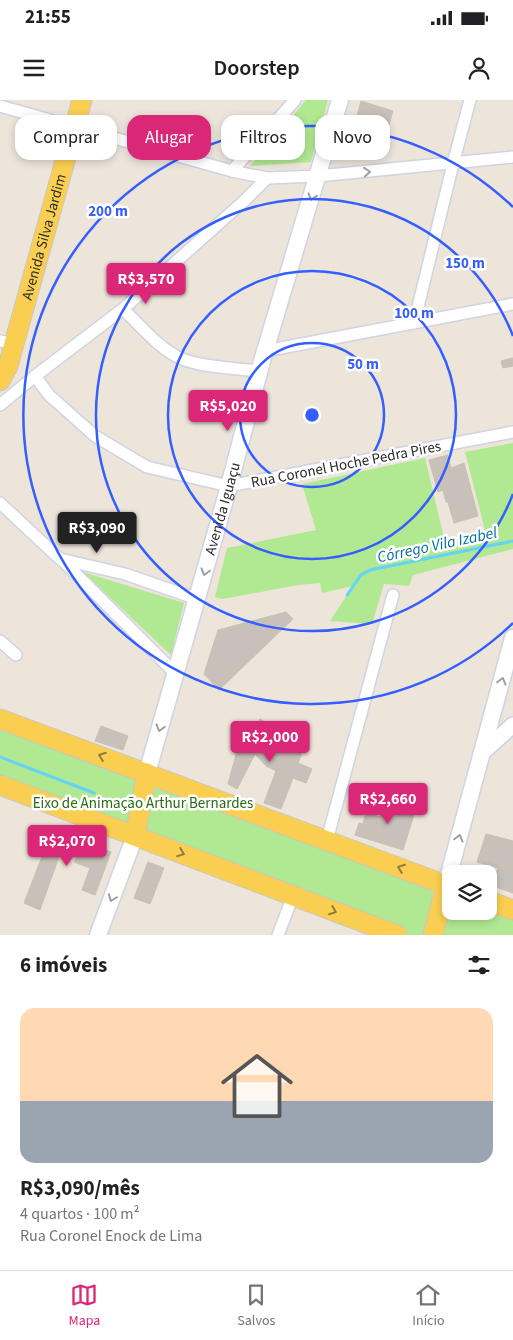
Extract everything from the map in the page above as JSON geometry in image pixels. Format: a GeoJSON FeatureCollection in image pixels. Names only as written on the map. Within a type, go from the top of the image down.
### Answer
{"type":"FeatureCollection","features":[{"type":"Feature","properties":{"kind":"main road","name":"Avenida Silva Jardim"},"geometry":{"type":"LineString","coordinates":[[78,115],[82,100]]}},
{"type":"Feature","properties":{"kind":"main road","name":"Avenida Iguaçu"},"geometry":{"type":"LineString","coordinates":[[147,773],[229,486],[265,351],[340,100]]}},
{"type":"Feature","properties":{"kind":"main road","name":"Avenida Silva Jardim"},"geometry":{"type":"LineString","coordinates":[[0,381],[8,366],[7,343],[64,160]]}},
{"type":"Feature","properties":{"kind":"main road"},"geometry":{"type":"LineString","coordinates":[[454,865],[513,638]]}},
{"type":"Feature","properties":{"kind":"main road"},"geometry":{"type":"LineString","coordinates":[[0,719],[442,883]]}},
{"type":"Feature","properties":{"kind":"main road"},"geometry":{"type":"LineString","coordinates":[[98,935],[135,836],[147,773]]}},
{"type":"Feature","properties":{"kind":"main road"},"geometry":{"type":"LineString","coordinates":[[0,785],[397,935]]}},
{"type":"Feature","properties":{"kind":"main road"},"geometry":{"type":"LineString","coordinates":[[497,904],[513,910]]}},
{"type":"Feature","properties":{"kind":"main road"},"geometry":{"type":"LineString","coordinates":[[432,935],[442,906]]}},
{"type":"Feature","properties":{"kind":"street"},"geometry":{"type":"LineString","coordinates":[[232,171],[295,100]]}},
{"type":"Feature","properties":{"kind":"street"},"geometry":{"type":"LineString","coordinates":[[414,323],[470,100]]}},
{"type":"Feature","properties":{"kind":"street"},"geometry":{"type":"LineString","coordinates":[[0,106],[34,115]]}},
{"type":"Feature","properties":{"kind":"street"},"geometry":{"type":"LineString","coordinates":[[117,138],[232,171],[267,178],[318,176],[513,157]]}},
{"type":"Feature","properties":{"kind":"street"},"geometry":{"type":"LineString","coordinates":[[0,404],[122,309],[244,202],[267,178]]}},
{"type":"Feature","properties":{"kind":"street"},"geometry":{"type":"LineString","coordinates":[[265,351],[513,304]]}},
{"type":"Feature","properties":{"kind":"street"},"geometry":{"type":"LineString","coordinates":[[122,309],[158,344],[183,359],[218,367],[260,371]]}},
{"type":"Feature","properties":{"kind":"street","name":"Rua Coronel Hoche Pedra Pires"},"geometry":{"type":"LineString","coordinates":[[35,376],[50,395],[95,436],[147,467],[229,486],[513,432]]}},
{"type":"Feature","properties":{"kind":"street"},"geometry":{"type":"LineString","coordinates":[[0,503],[60,559],[176,674]]}},
{"type":"Feature","properties":{"kind":"street"},"geometry":{"type":"LineString","coordinates":[[60,559],[125,574],[197,599]]}},
{"type":"Feature","properties":{"kind":"street"},"geometry":{"type":"LineString","coordinates":[[327,840],[393,595]]}},
{"type":"Feature","properties":{"kind":"street"},"geometry":{"type":"LineString","coordinates":[[0,641],[16,655]]}},
{"type":"Feature","properties":{"kind":"street"},"geometry":{"type":"LineString","coordinates":[[482,753],[513,725]]}},
{"type":"Feature","properties":{"kind":"street"},"geometry":{"type":"LineString","coordinates":[[278,935],[293,896]]}},
{"type":"Feature","properties":{"kind":"green space"},"geometry":{"type":"Polygon","coordinates":[[[306,100],[328,100],[324,115],[315,115],[315,147],[311,162],[250,166],[255,160],[305,160],[305,115],[293,115],[306,100]]]}},
{"type":"Feature","properties":{"kind":"green space"},"geometry":{"type":"Polygon","coordinates":[[[513,443],[513,549],[413,575],[409,586],[384,584],[372,624],[330,621],[353,586],[322,593],[320,583],[298,585],[223,599],[215,597],[227,548],[316,530],[302,484],[425,458],[445,542],[486,534],[465,452],[513,443]]]}},
{"type":"Feature","properties":{"kind":"green space"},"geometry":{"type":"Polygon","coordinates":[[[83,572],[184,603],[171,655],[83,572]]]}},
{"type":"Feature","properties":{"kind":"green space","name":"Eixo de Animação Arthur Bernardes"},"geometry":{"type":"Polygon","coordinates":[[[0,721],[442,889],[442,920],[497,920],[497,909],[513,915],[513,935],[409,935],[0,778],[0,721]]]}},
{"type":"Feature","properties":{"kind":"building"},"geometry":{"type":"Polygon","coordinates":[[[361,101],[393,111],[390,122],[390,115],[357,115],[361,101]]]}},
{"type":"Feature","properties":{"kind":"building"},"geometry":{"type":"Polygon","coordinates":[[[513,358],[513,366],[503,368],[501,361],[513,358]]]}},
{"type":"Feature","properties":{"kind":"building"},"geometry":{"type":"Polygon","coordinates":[[[448,455],[451,468],[464,463],[478,516],[454,523],[443,490],[438,492],[429,460],[448,455]]]}},
{"type":"Feature","properties":{"kind":"building"},"geometry":{"type":"Polygon","coordinates":[[[286,612],[293,619],[219,690],[204,674],[218,630],[286,612]]]}},
{"type":"Feature","properties":{"kind":"building"},"geometry":{"type":"Polygon","coordinates":[[[260,719],[269,725],[262,737],[304,748],[298,763],[312,769],[306,783],[293,778],[281,809],[264,803],[276,771],[266,766],[255,754],[237,789],[228,784],[237,751],[247,733],[251,735],[260,719]]]}},
{"type":"Feature","properties":{"kind":"building"},"geometry":{"type":"Polygon","coordinates":[[[101,726],[128,736],[123,750],[95,741],[101,726]]]}},
{"type":"Feature","properties":{"kind":"building"},"geometry":{"type":"Polygon","coordinates":[[[385,799],[416,808],[403,850],[355,835],[359,823],[363,824],[366,813],[380,817],[385,799]]]}},
{"type":"Feature","properties":{"kind":"building"},"geometry":{"type":"Polygon","coordinates":[[[486,834],[513,841],[513,893],[497,887],[497,865],[477,862],[486,834]]]}},
{"type":"Feature","properties":{"kind":"building"},"geometry":{"type":"Polygon","coordinates":[[[50,836],[65,841],[67,836],[111,852],[95,895],[82,890],[90,868],[74,862],[77,857],[61,851],[40,910],[24,903],[50,836]]]}},
{"type":"Feature","properties":{"kind":"building"},"geometry":{"type":"Polygon","coordinates":[[[148,862],[164,868],[150,904],[134,898],[148,862]]]}},
{"type":"Feature","properties":{"kind":"waterway","name":"Córrego Vila Izabel"},"geometry":{"type":"LineString","coordinates":[[347,595],[361,575],[370,570],[513,541]]}},
{"type":"Feature","properties":{"kind":"waterway","name":"Córrego Vila Izabel"},"geometry":{"type":"LineString","coordinates":[[0,757],[94,793]]}}]}
